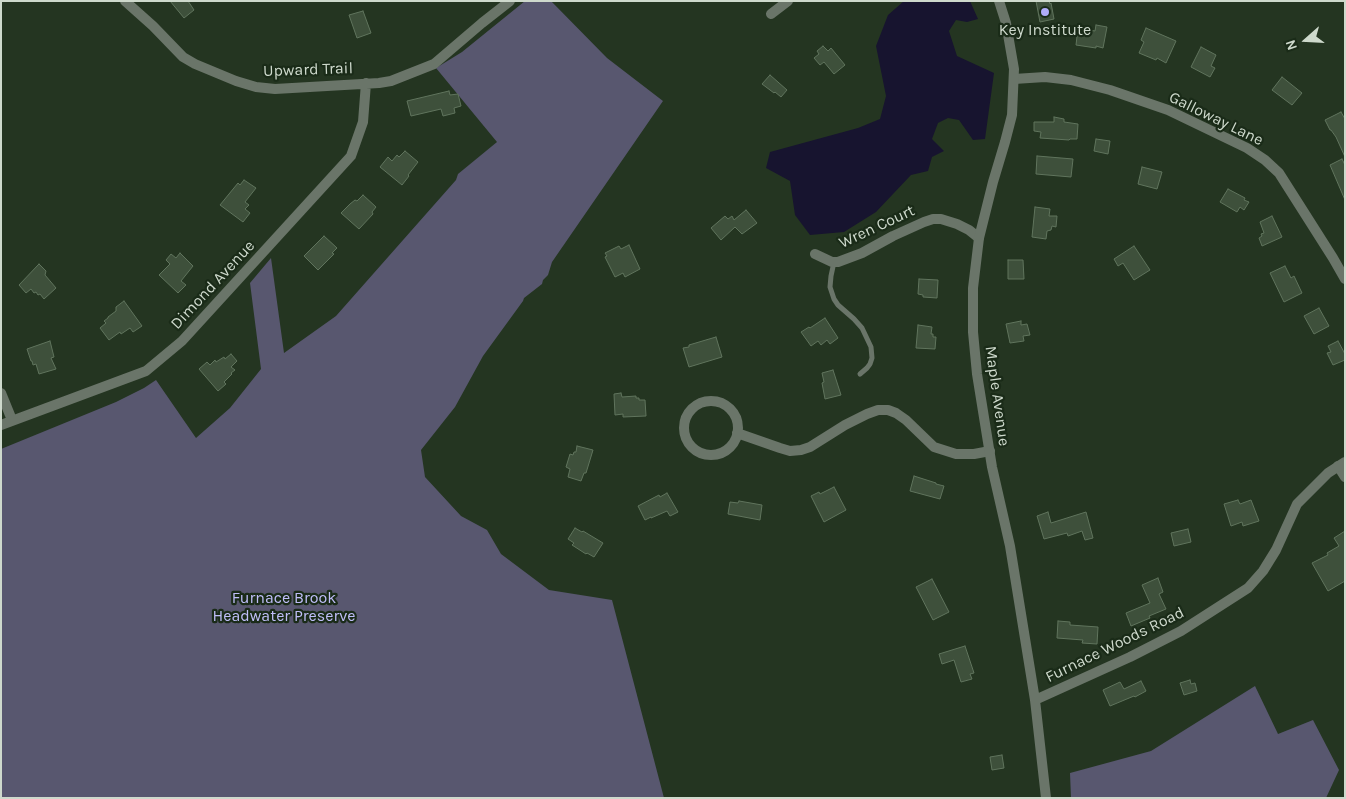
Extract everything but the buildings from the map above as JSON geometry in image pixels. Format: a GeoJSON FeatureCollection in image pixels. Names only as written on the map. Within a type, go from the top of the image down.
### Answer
{"type":"FeatureCollection","features":[{"type":"Feature","properties":{"kind":"street","name":"Upward Trail"},"geometry":{"type":"LineString","coordinates":[[125,1],[183,57],[236,81],[256,87],[275,89],[391,81],[434,64],[510,1]]}},
{"type":"Feature","properties":{"kind":"street"},"geometry":{"type":"LineString","coordinates":[[771,14],[788,1]]}},
{"type":"Feature","properties":{"kind":"street","name":"Maple Avenue"},"geometry":{"type":"LineString","coordinates":[[998,1],[1006,23],[1014,70],[1012,115],[992,182],[980,238],[973,288],[973,332],[992,467],[1010,546],[1035,700],[1046,798]]}},
{"type":"Feature","properties":{"kind":"street","name":"Galloway Lane"},"geometry":{"type":"LineString","coordinates":[[1014,79],[1045,77],[1071,80],[1110,90],[1168,110],[1247,148],[1265,160],[1279,173],[1345,279]]}},
{"type":"Feature","properties":{"kind":"street","name":"Dimond Avenue"},"geometry":{"type":"LineString","coordinates":[[1,425],[146,371],[182,341],[351,156],[363,122],[369,83]]}},
{"type":"Feature","properties":{"kind":"street","name":"Wren Court"},"geometry":{"type":"LineString","coordinates":[[814,254],[838,262],[862,254],[892,236],[933,219],[941,219],[957,224],[980,238]]}},
{"type":"Feature","properties":{"kind":"street"},"geometry":{"type":"LineString","coordinates":[[1,393],[12,420]]}},
{"type":"Feature","properties":{"kind":"street"},"geometry":{"type":"LineString","coordinates":[[714,400],[730,408],[738,424],[737,433],[730,447],[715,455],[707,455],[699,452],[689,444],[683,425],[685,418],[696,404],[714,400]]}},
{"type":"Feature","properties":{"kind":"street"},"geometry":{"type":"LineString","coordinates":[[737,433],[790,451],[801,450],[810,447],[845,425],[867,414],[878,410],[888,410],[906,420],[934,447],[946,452],[974,454],[990,450]]}},
{"type":"Feature","properties":{"kind":"street"},"geometry":{"type":"LineString","coordinates":[[1341,464],[1345,477]]}},
{"type":"Feature","properties":{"kind":"street","name":"Furnace Woods Road"},"geometry":{"type":"LineString","coordinates":[[1035,700],[1181,632],[1248,588],[1263,572],[1276,550],[1297,504],[1328,473],[1341,464]]}},
{"type":"Feature","properties":{"kind":"lane"},"geometry":{"type":"LineString","coordinates":[[834,262],[830,276],[830,287],[834,299],[862,328],[871,347],[872,358],[870,364],[860,374]]}},
{"type":"Feature","properties":{"kind":"green space","name":"Furnace Brook Headwater Preserve"},"geometry":{"type":"Polygon","coordinates":[[[525,1],[551,1],[607,58],[663,101],[552,262],[548,275],[542,284],[524,298],[483,356],[455,407],[421,450],[425,477],[461,516],[487,530],[501,554],[549,590],[612,600],[664,798],[1,798],[1,449],[116,402],[156,380],[196,438],[230,408],[261,369],[250,283],[271,258],[284,353],[336,316],[456,180],[458,174],[497,142],[436,68],[462,52],[525,1]]]}},
{"type":"Feature","properties":{"kind":"green space"},"geometry":{"type":"Polygon","coordinates":[[[1255,686],[1278,734],[1313,720],[1339,770],[1326,798],[1071,798],[1070,773],[1151,751],[1255,686]]]}},
{"type":"Feature","properties":{"kind":"shaded area"},"geometry":{"type":"Polygon","coordinates":[[[904,1],[970,1],[978,19],[967,22],[956,20],[949,31],[957,56],[994,73],[985,139],[973,140],[959,120],[948,118],[938,123],[932,139],[944,151],[932,157],[928,171],[911,175],[876,212],[844,232],[810,235],[795,215],[790,181],[766,168],[770,152],[858,128],[880,119],[886,96],[876,46],[888,15],[904,1]]]}},
{"type":"Feature","properties":{"kind":"place","name":"Key Institute"},"geometry":{"type":"Point","coordinates":[1045,12]}}]}
